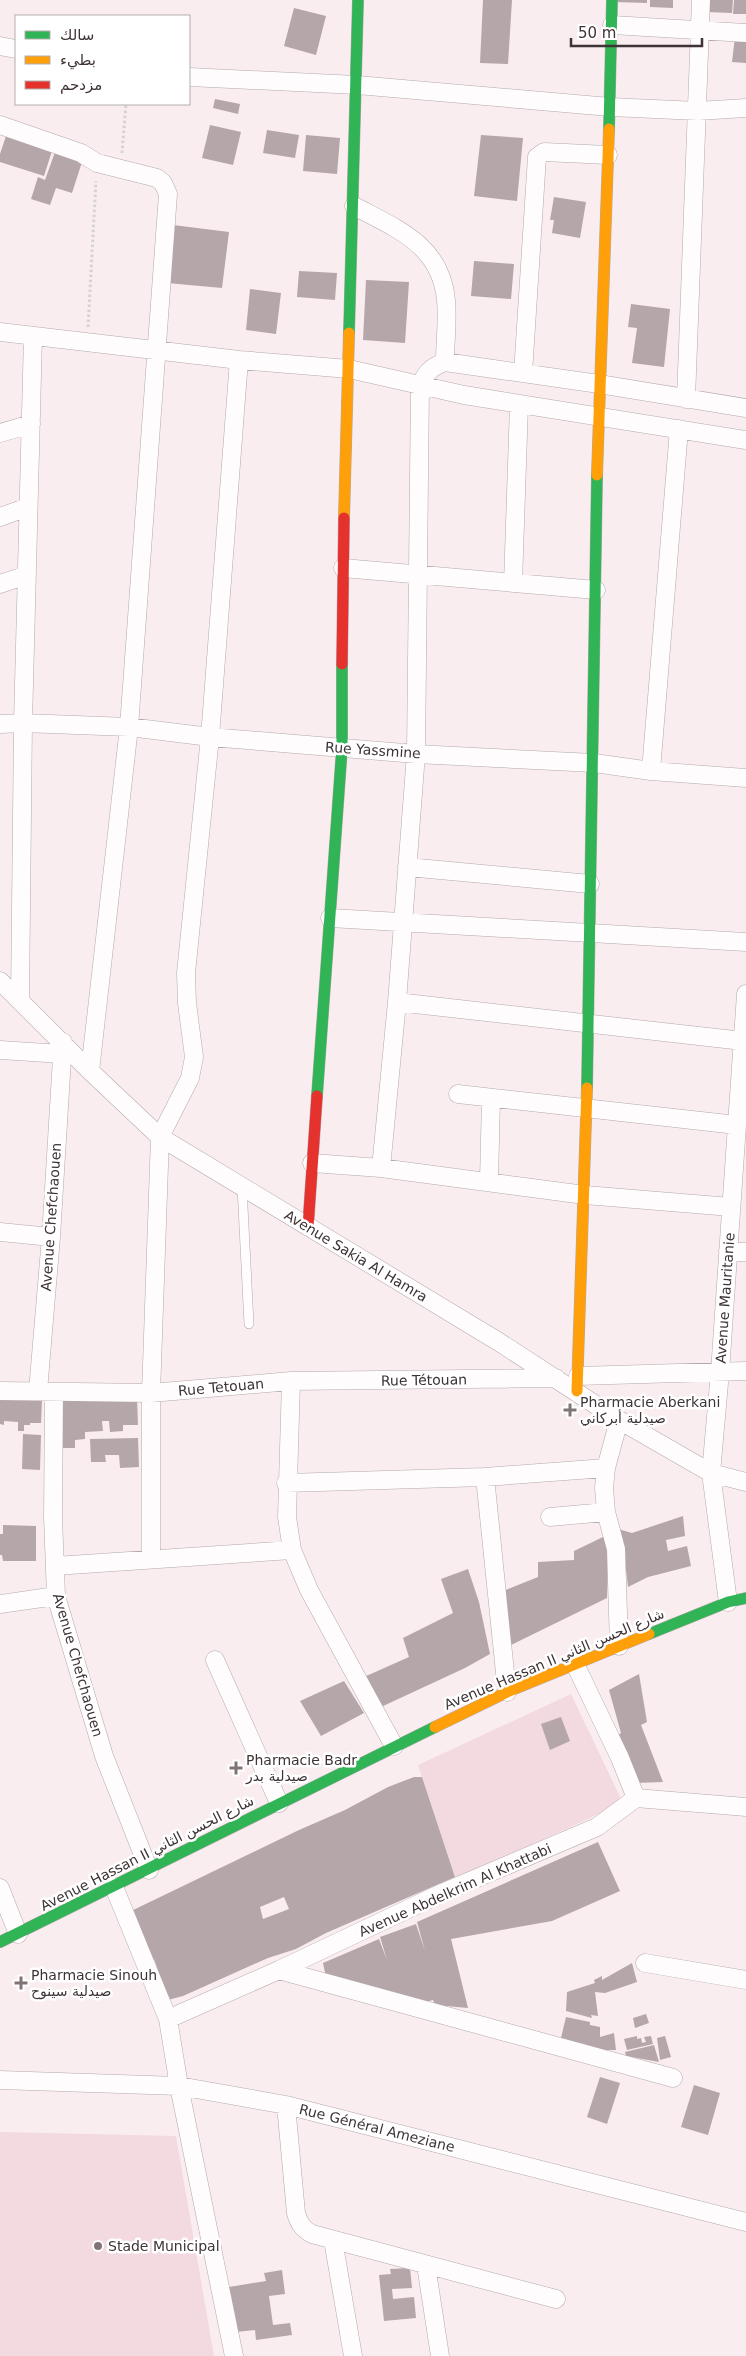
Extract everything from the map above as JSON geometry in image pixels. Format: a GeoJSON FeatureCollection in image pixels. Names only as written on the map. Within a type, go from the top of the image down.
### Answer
{"type":"FeatureCollection","features":[{"type":"Feature","properties":{"kind":"street"},"geometry":{"type":"LineString","coordinates":[[308,1227],[342,748],[344,568],[358,0]]}},
{"type":"Feature","properties":{"kind":"street"},"geometry":{"type":"LineString","coordinates":[[612,0],[610,107],[599,384],[594,764],[585,1109],[585,1195],[578,1383],[746,1371]]}},
{"type":"Feature","properties":{"kind":"street"},"geometry":{"type":"LineString","coordinates":[[686,399],[701,0]]}},
{"type":"Feature","properties":{"kind":"street"},"geometry":{"type":"LineString","coordinates":[[612,25],[746,33]]}},
{"type":"Feature","properties":{"kind":"street"},"geometry":{"type":"LineString","coordinates":[[0,46],[15,49]]}},
{"type":"Feature","properties":{"kind":"street"},"geometry":{"type":"LineString","coordinates":[[190,78],[357,85],[610,107],[698,111],[746,108]]}},
{"type":"Feature","properties":{"kind":"street"},"geometry":{"type":"LineString","coordinates":[[0,125],[59,144],[97,162],[157,178],[163,183],[168,194],[129,727],[90,1071]]}},
{"type":"Feature","properties":{"kind":"street"},"geometry":{"type":"LineString","coordinates":[[523,373],[537,156],[544,152],[608,155]]}},
{"type":"Feature","properties":{"kind":"street"},"geometry":{"type":"LineString","coordinates":[[354,206],[418,242],[438,269],[446,301],[445,362]]}},
{"type":"Feature","properties":{"kind":"street"},"geometry":{"type":"LineString","coordinates":[[0,332],[88,344],[238,360],[349,369],[420,387],[519,405],[746,440]]}},
{"type":"Feature","properties":{"kind":"street"},"geometry":{"type":"LineString","coordinates":[[20,1001],[23,723],[33,336]]}},
{"type":"Feature","properties":{"kind":"street"},"geometry":{"type":"LineString","coordinates":[[151,1559],[151,1393],[160,1137],[190,1078],[194,1056],[187,1003],[186,973],[210,737],[238,360]]}},
{"type":"Feature","properties":{"kind":"street"},"geometry":{"type":"LineString","coordinates":[[381,1168],[397,1002],[416,754],[420,387],[429,371],[445,362],[599,384],[746,408]]}},
{"type":"Feature","properties":{"kind":"street"},"geometry":{"type":"LineString","coordinates":[[513,583],[519,405]]}},
{"type":"Feature","properties":{"kind":"street"},"geometry":{"type":"LineString","coordinates":[[0,433],[30,424]]}},
{"type":"Feature","properties":{"kind":"street"},"geometry":{"type":"LineString","coordinates":[[651,771],[679,429]]}},
{"type":"Feature","properties":{"kind":"street"},"geometry":{"type":"LineString","coordinates":[[0,516],[28,507]]}},
{"type":"Feature","properties":{"kind":"street"},"geometry":{"type":"LineString","coordinates":[[344,568],[596,590]]}},
{"type":"Feature","properties":{"kind":"street"},"geometry":{"type":"LineString","coordinates":[[0,584],[27,575]]}},
{"type":"Feature","properties":{"kind":"street","name":"Rue Yassmine"},"geometry":{"type":"LineString","coordinates":[[0,724],[23,723],[129,727],[210,737],[342,748],[594,764],[651,771],[746,778]]}},
{"type":"Feature","properties":{"kind":"street"},"geometry":{"type":"LineString","coordinates":[[407,867],[590,884]]}},
{"type":"Feature","properties":{"kind":"street"},"geometry":{"type":"LineString","coordinates":[[330,918],[746,942]]}},
{"type":"Feature","properties":{"kind":"street","name":"Avenue Sakia Al Hamra"},"geometry":{"type":"LineString","coordinates":[[0,981],[62,1048],[90,1071],[160,1137],[557,1378],[578,1383],[619,1420],[711,1473],[746,1482]]}},
{"type":"Feature","properties":{"kind":"street","name":"Avenue Mauritanie"},"geometry":{"type":"LineString","coordinates":[[728,1602],[711,1473],[720,1372],[746,994]]}},
{"type":"Feature","properties":{"kind":"street"},"geometry":{"type":"LineString","coordinates":[[397,1002],[743,1041]]}},
{"type":"Feature","properties":{"kind":"street"},"geometry":{"type":"LineString","coordinates":[[0,1050],[62,1048]]}},
{"type":"Feature","properties":{"kind":"street","name":"Avenue Chefchaouen"},"geometry":{"type":"LineString","coordinates":[[62,1048],[51,1237],[46,1392],[56,1596],[104,1756],[149,1870]]}},
{"type":"Feature","properties":{"kind":"street"},"geometry":{"type":"LineString","coordinates":[[458,1094],[737,1125]]}},
{"type":"Feature","properties":{"kind":"street"},"geometry":{"type":"LineString","coordinates":[[489,1181],[491,1098]]}},
{"type":"Feature","properties":{"kind":"street"},"geometry":{"type":"LineString","coordinates":[[312,1163],[381,1168],[585,1195],[731,1207]]}},
{"type":"Feature","properties":{"kind":"street"},"geometry":{"type":"LineString","coordinates":[[0,1232],[51,1237]]}},
{"type":"Feature","properties":{"kind":"street"},"geometry":{"type":"LineString","coordinates":[[728,1251],[746,1252]]}},
{"type":"Feature","properties":{"kind":"street","name":"Rue Tétouan"},"geometry":{"type":"LineString","coordinates":[[290,1381],[557,1378]]}},
{"type":"Feature","properties":{"kind":"street"},"geometry":{"type":"LineString","coordinates":[[290,1381],[286,1517],[292,1550],[309,1590],[394,1746]]}},
{"type":"Feature","properties":{"kind":"street","name":"Rue Tetouan"},"geometry":{"type":"LineString","coordinates":[[151,1393],[290,1381]]}},
{"type":"Feature","properties":{"kind":"street"},"geometry":{"type":"LineString","coordinates":[[0,1391],[151,1393]]}},
{"type":"Feature","properties":{"kind":"street"},"geometry":{"type":"LineString","coordinates":[[618,1646],[616,1549],[606,1512],[604,1488],[606,1468],[619,1420]]}},
{"type":"Feature","properties":{"kind":"street"},"geometry":{"type":"LineString","coordinates":[[286,1483],[485,1477],[606,1468]]}},
{"type":"Feature","properties":{"kind":"street"},"geometry":{"type":"LineString","coordinates":[[485,1477],[507,1692]]}},
{"type":"Feature","properties":{"kind":"street"},"geometry":{"type":"LineString","coordinates":[[550,1517],[606,1512]]}},
{"type":"Feature","properties":{"kind":"street"},"geometry":{"type":"LineString","coordinates":[[55,1566],[292,1550]]}},
{"type":"Feature","properties":{"kind":"street"},"geometry":{"type":"LineString","coordinates":[[0,1604],[56,1596]]}},
{"type":"Feature","properties":{"kind":"street","name":"Avenue Hassan II شارع الحسن الثاني"},"geometry":{"type":"LineString","coordinates":[[0,1942],[149,1870],[394,1746],[507,1692],[728,1602],[746,1598]]}},
{"type":"Feature","properties":{"kind":"street"},"geometry":{"type":"LineString","coordinates":[[215,1660],[279,1803]]}},
{"type":"Feature","properties":{"kind":"street"},"geometry":{"type":"LineString","coordinates":[[576,1664],[620,1758],[636,1798],[746,1808]]}},
{"type":"Feature","properties":{"kind":"street","name":"Avenue Abdelkrim Al Khattabi"},"geometry":{"type":"LineString","coordinates":[[168,2019],[279,1970],[444,1892],[597,1827],[636,1798]]}},
{"type":"Feature","properties":{"kind":"street"},"geometry":{"type":"LineString","coordinates":[[114,1887],[168,2019],[178,2086],[234,2356]]}},
{"type":"Feature","properties":{"kind":"street"},"geometry":{"type":"LineString","coordinates":[[0,1888],[18,1934]]}},
{"type":"Feature","properties":{"kind":"street"},"geometry":{"type":"LineString","coordinates":[[645,1963],[746,1980]]}},
{"type":"Feature","properties":{"kind":"street"},"geometry":{"type":"LineString","coordinates":[[279,1970],[673,2078]]}},
{"type":"Feature","properties":{"kind":"street","name":"Rue Général Ameziane"},"geometry":{"type":"LineString","coordinates":[[0,2080],[178,2086],[286,2104],[746,2222]]}},
{"type":"Feature","properties":{"kind":"street"},"geometry":{"type":"LineString","coordinates":[[286,2104],[296,2213],[299,2223],[312,2234],[556,2299]]}},
{"type":"Feature","properties":{"kind":"street"},"geometry":{"type":"LineString","coordinates":[[333,2240],[353,2356]]}},
{"type":"Feature","properties":{"kind":"street"},"geometry":{"type":"LineString","coordinates":[[426,2265],[440,2356]]}},
{"type":"Feature","properties":{"kind":"lane"},"geometry":{"type":"LineString","coordinates":[[242,1187],[249,1324]]}},
{"type":"Feature","properties":{"kind":"path"},"geometry":{"type":"LineString","coordinates":[[121,167],[126,105]]}},
{"type":"Feature","properties":{"kind":"path"},"geometry":{"type":"LineString","coordinates":[[88,344],[97,162]]}},
{"type":"Feature","properties":{"kind":"shaded area"},"geometry":{"type":"Polygon","coordinates":[[[571,1694],[623,1803],[456,1879],[418,1765],[571,1694]]]}},
{"type":"Feature","properties":{"kind":"shaded area","name":"Stade Municipal"},"geometry":{"type":"Polygon","coordinates":[[[0,2132],[176,2136],[214,2356],[0,2356],[0,2132]]]}},
{"type":"Feature","properties":{"kind":"building"},"geometry":{"type":"Polygon","coordinates":[[[483,0],[512,0],[508,64],[480,63],[483,0]]]}},
{"type":"Feature","properties":{"kind":"building"},"geometry":{"type":"Polygon","coordinates":[[[615,0],[647,0],[647,3],[615,2],[615,0]]]}},
{"type":"Feature","properties":{"kind":"building"},"geometry":{"type":"Polygon","coordinates":[[[650,0],[673,0],[673,8],[650,7],[650,0]]]}},
{"type":"Feature","properties":{"kind":"building"},"geometry":{"type":"Polygon","coordinates":[[[706,0],[733,0],[732,13],[706,12],[706,0]]]}},
{"type":"Feature","properties":{"kind":"building"},"geometry":{"type":"Polygon","coordinates":[[[734,0],[746,0],[746,14],[733,14],[734,0]]]}},
{"type":"Feature","properties":{"kind":"building"},"geometry":{"type":"Polygon","coordinates":[[[294,8],[326,16],[316,55],[284,46],[294,8]]]}},
{"type":"Feature","properties":{"kind":"building"},"geometry":{"type":"Polygon","coordinates":[[[735,37],[746,38],[746,63],[732,62],[735,37]]]}},
{"type":"Feature","properties":{"kind":"building"},"geometry":{"type":"Polygon","coordinates":[[[215,99],[240,104],[238,114],[213,108],[215,99]]]}},
{"type":"Feature","properties":{"kind":"building"},"geometry":{"type":"Polygon","coordinates":[[[210,125],[241,132],[233,165],[202,158],[210,125]]]}},
{"type":"Feature","properties":{"kind":"building"},"geometry":{"type":"Polygon","coordinates":[[[267,130],[299,135],[295,158],[263,153],[267,130]]]}},
{"type":"Feature","properties":{"kind":"building"},"geometry":{"type":"Polygon","coordinates":[[[306,135],[340,138],[337,174],[303,171],[306,135]]]}},
{"type":"Feature","properties":{"kind":"building"},"geometry":{"type":"Polygon","coordinates":[[[481,135],[523,138],[517,201],[474,196],[481,135]]]}},
{"type":"Feature","properties":{"kind":"building"},"geometry":{"type":"Polygon","coordinates":[[[6,136],[52,151],[44,176],[0,162],[0,154],[6,136]]]}},
{"type":"Feature","properties":{"kind":"building"},"geometry":{"type":"Polygon","coordinates":[[[55,152],[82,162],[72,193],[56,188],[50,205],[31,199],[38,177],[45,180],[55,152]]]}},
{"type":"Feature","properties":{"kind":"building"},"geometry":{"type":"Polygon","coordinates":[[[554,197],[586,202],[580,238],[552,233],[554,220],[550,220],[554,197]]]}},
{"type":"Feature","properties":{"kind":"building"},"geometry":{"type":"Polygon","coordinates":[[[173,225],[229,232],[222,288],[167,283],[173,225]]]}},
{"type":"Feature","properties":{"kind":"building"},"geometry":{"type":"Polygon","coordinates":[[[474,261],[514,264],[511,299],[471,296],[474,261]]]}},
{"type":"Feature","properties":{"kind":"building"},"geometry":{"type":"Polygon","coordinates":[[[299,271],[337,273],[335,300],[297,297],[299,271]]]}},
{"type":"Feature","properties":{"kind":"building"},"geometry":{"type":"Polygon","coordinates":[[[366,280],[409,282],[405,343],[363,340],[366,280]]]}},
{"type":"Feature","properties":{"kind":"building"},"geometry":{"type":"Polygon","coordinates":[[[250,289],[281,293],[276,334],[246,330],[250,289]]]}},
{"type":"Feature","properties":{"kind":"building"},"geometry":{"type":"Polygon","coordinates":[[[631,304],[670,309],[664,367],[632,363],[637,328],[628,327],[631,304]]]}},
{"type":"Feature","properties":{"kind":"building"},"geometry":{"type":"Polygon","coordinates":[[[0,1398],[42,1400],[41,1423],[24,1425],[24,1431],[18,1431],[18,1422],[4,1421],[4,1425],[0,1424],[0,1398]]]}},
{"type":"Feature","properties":{"kind":"building"},"geometry":{"type":"Polygon","coordinates":[[[137,1398],[138,1425],[123,1425],[123,1431],[110,1432],[109,1421],[102,1421],[103,1431],[85,1432],[85,1439],[75,1440],[75,1448],[61,1448],[59,1401],[137,1398]]]}},
{"type":"Feature","properties":{"kind":"building"},"geometry":{"type":"Polygon","coordinates":[[[23,1434],[41,1435],[40,1470],[22,1469],[23,1434]]]}},
{"type":"Feature","properties":{"kind":"building"},"geometry":{"type":"Polygon","coordinates":[[[138,1438],[139,1467],[120,1468],[119,1455],[105,1455],[106,1462],[91,1462],[90,1439],[138,1438]]]}},
{"type":"Feature","properties":{"kind":"building"},"geometry":{"type":"Polygon","coordinates":[[[683,1516],[685,1536],[666,1540],[668,1551],[687,1546],[691,1566],[648,1577],[628,1587],[625,1561],[611,1527],[632,1533],[683,1516]]]}},
{"type":"Feature","properties":{"kind":"building"},"geometry":{"type":"Polygon","coordinates":[[[3,1525],[36,1526],[36,1561],[3,1561],[2,1555],[0,1555],[0,1534],[3,1534],[3,1525]]]}},
{"type":"Feature","properties":{"kind":"building"},"geometry":{"type":"Polygon","coordinates":[[[603,1537],[609,1537],[607,1598],[503,1649],[503,1591],[538,1577],[538,1562],[574,1560],[574,1551],[603,1537]]]}},
{"type":"Feature","properties":{"kind":"building"},"geometry":{"type":"Polygon","coordinates":[[[468,1569],[479,1602],[490,1654],[465,1668],[381,1707],[364,1677],[409,1657],[403,1638],[453,1613],[441,1579],[468,1569]]]}},
{"type":"Feature","properties":{"kind":"building"},"geometry":{"type":"Polygon","coordinates":[[[639,1674],[647,1722],[641,1725],[663,1782],[635,1783],[616,1737],[621,1733],[609,1690],[639,1674]]]}},
{"type":"Feature","properties":{"kind":"building"},"geometry":{"type":"Polygon","coordinates":[[[344,1681],[364,1713],[321,1736],[300,1701],[344,1681]]]}},
{"type":"Feature","properties":{"kind":"building"},"geometry":{"type":"Polygon","coordinates":[[[561,1717],[570,1741],[550,1750],[541,1724],[561,1717]]]}},
{"type":"Feature","properties":{"kind":"building"},"geometry":{"type":"Polygon","coordinates":[[[414,1777],[422,1777],[455,1877],[326,1933],[296,1949],[268,1958],[183,1996],[168,2000],[155,1968],[157,1967],[154,1959],[147,1961],[127,1913],[299,1830],[345,1810],[388,1787],[414,1777]],[[284,1897],[260,1907],[263,1919],[289,1909],[284,1897]]]}},
{"type":"Feature","properties":{"kind":"building"},"geometry":{"type":"Polygon","coordinates":[[[598,1842],[620,1891],[552,1921],[451,1939],[468,2008],[435,2005],[433,2000],[422,2003],[421,1999],[410,2000],[409,1996],[392,1996],[327,1982],[323,1963],[379,1939],[387,1960],[380,1937],[416,1924],[425,1951],[417,1922],[598,1842]]]}},
{"type":"Feature","properties":{"kind":"building"},"geometry":{"type":"Polygon","coordinates":[[[632,1963],[637,1982],[605,1993],[595,1992],[598,2016],[591,2015],[592,2018],[566,2011],[567,1992],[595,1983],[594,1980],[602,1976],[602,1980],[632,1963]]]}},
{"type":"Feature","properties":{"kind":"building"},"geometry":{"type":"Polygon","coordinates":[[[646,2014],[649,2023],[635,2028],[633,2018],[646,2014]]]}},
{"type":"Feature","properties":{"kind":"building"},"geometry":{"type":"Polygon","coordinates":[[[566,2017],[590,2022],[590,2025],[600,2027],[600,2037],[614,2033],[616,2050],[599,2050],[560,2042],[566,2017]]]}},
{"type":"Feature","properties":{"kind":"building"},"geometry":{"type":"Polygon","coordinates":[[[637,2036],[637,2039],[641,2038],[642,2043],[646,2042],[644,2037],[651,2036],[653,2044],[627,2050],[624,2039],[637,2036]]]}},
{"type":"Feature","properties":{"kind":"building"},"geometry":{"type":"Polygon","coordinates":[[[665,2036],[671,2057],[660,2060],[657,2038],[665,2036]]]}},
{"type":"Feature","properties":{"kind":"building"},"geometry":{"type":"Polygon","coordinates":[[[654,2045],[659,2062],[626,2056],[625,2052],[654,2045]]]}},
{"type":"Feature","properties":{"kind":"building"},"geometry":{"type":"Polygon","coordinates":[[[600,2077],[620,2083],[607,2124],[587,2117],[600,2077]]]}},
{"type":"Feature","properties":{"kind":"building"},"geometry":{"type":"Polygon","coordinates":[[[694,2085],[720,2093],[708,2135],[681,2127],[694,2085]]]}},
{"type":"Feature","properties":{"kind":"building"},"geometry":{"type":"Polygon","coordinates":[[[410,2268],[412,2288],[392,2289],[393,2299],[414,2297],[416,2318],[384,2321],[379,2275],[391,2274],[390,2269],[410,2268]]]}},
{"type":"Feature","properties":{"kind":"building"},"geometry":{"type":"Polygon","coordinates":[[[282,2270],[285,2294],[269,2296],[273,2325],[290,2323],[292,2335],[256,2340],[255,2330],[236,2332],[229,2287],[266,2281],[264,2273],[282,2270]]]}},
{"type":"Feature","properties":{"kind":"traffic: fast"},"geometry":{"type":"LineString","coordinates":[[349,333],[358,0]]}},
{"type":"Feature","properties":{"kind":"traffic: fast"},"geometry":{"type":"LineString","coordinates":[[609,129],[612,0]]}},
{"type":"Feature","properties":{"kind":"traffic: fast"},"geometry":{"type":"LineString","coordinates":[[587,1088],[597,475]]}},
{"type":"Feature","properties":{"kind":"traffic: fast"},"geometry":{"type":"LineString","coordinates":[[317,1096],[342,748],[342,664]]}},
{"type":"Feature","properties":{"kind":"traffic: fast"},"geometry":{"type":"LineString","coordinates":[[649,1634],[728,1602],[746,1598]]}},
{"type":"Feature","properties":{"kind":"traffic: fast"},"geometry":{"type":"LineString","coordinates":[[0,1942],[435,1727]]}},
{"type":"Feature","properties":{"kind":"traffic: slow"},"geometry":{"type":"LineString","coordinates":[[597,475],[609,129]]}},
{"type":"Feature","properties":{"kind":"traffic: slow"},"geometry":{"type":"LineString","coordinates":[[344,518],[349,333]]}},
{"type":"Feature","properties":{"kind":"traffic: slow"},"geometry":{"type":"LineString","coordinates":[[577,1391],[587,1088]]}},
{"type":"Feature","properties":{"kind":"traffic: slow"},"geometry":{"type":"LineString","coordinates":[[435,1727],[507,1692],[649,1634]]}},
{"type":"Feature","properties":{"kind":"traffic: jam"},"geometry":{"type":"LineString","coordinates":[[342,664],[344,518]]}},
{"type":"Feature","properties":{"kind":"traffic: jam"},"geometry":{"type":"LineString","coordinates":[[308,1227],[317,1096]]}},
{"type":"Feature","properties":{"kind":"place","name":"Pharmacie Aberkani صيدلية أبركاني"},"geometry":{"type":"Point","coordinates":[570,1410]}},
{"type":"Feature","properties":{"kind":"place","name":"Pharmacie Badr صيدلية بدر"},"geometry":{"type":"Point","coordinates":[236,1768]}},
{"type":"Feature","properties":{"kind":"place","name":"Pharmacie Sinouh صيدلية سينوح"},"geometry":{"type":"Point","coordinates":[21,1983]}},
{"type":"Feature","properties":{"kind":"place","name":"Stade Municipal"},"geometry":{"type":"Point","coordinates":[98,2246]}}]}
